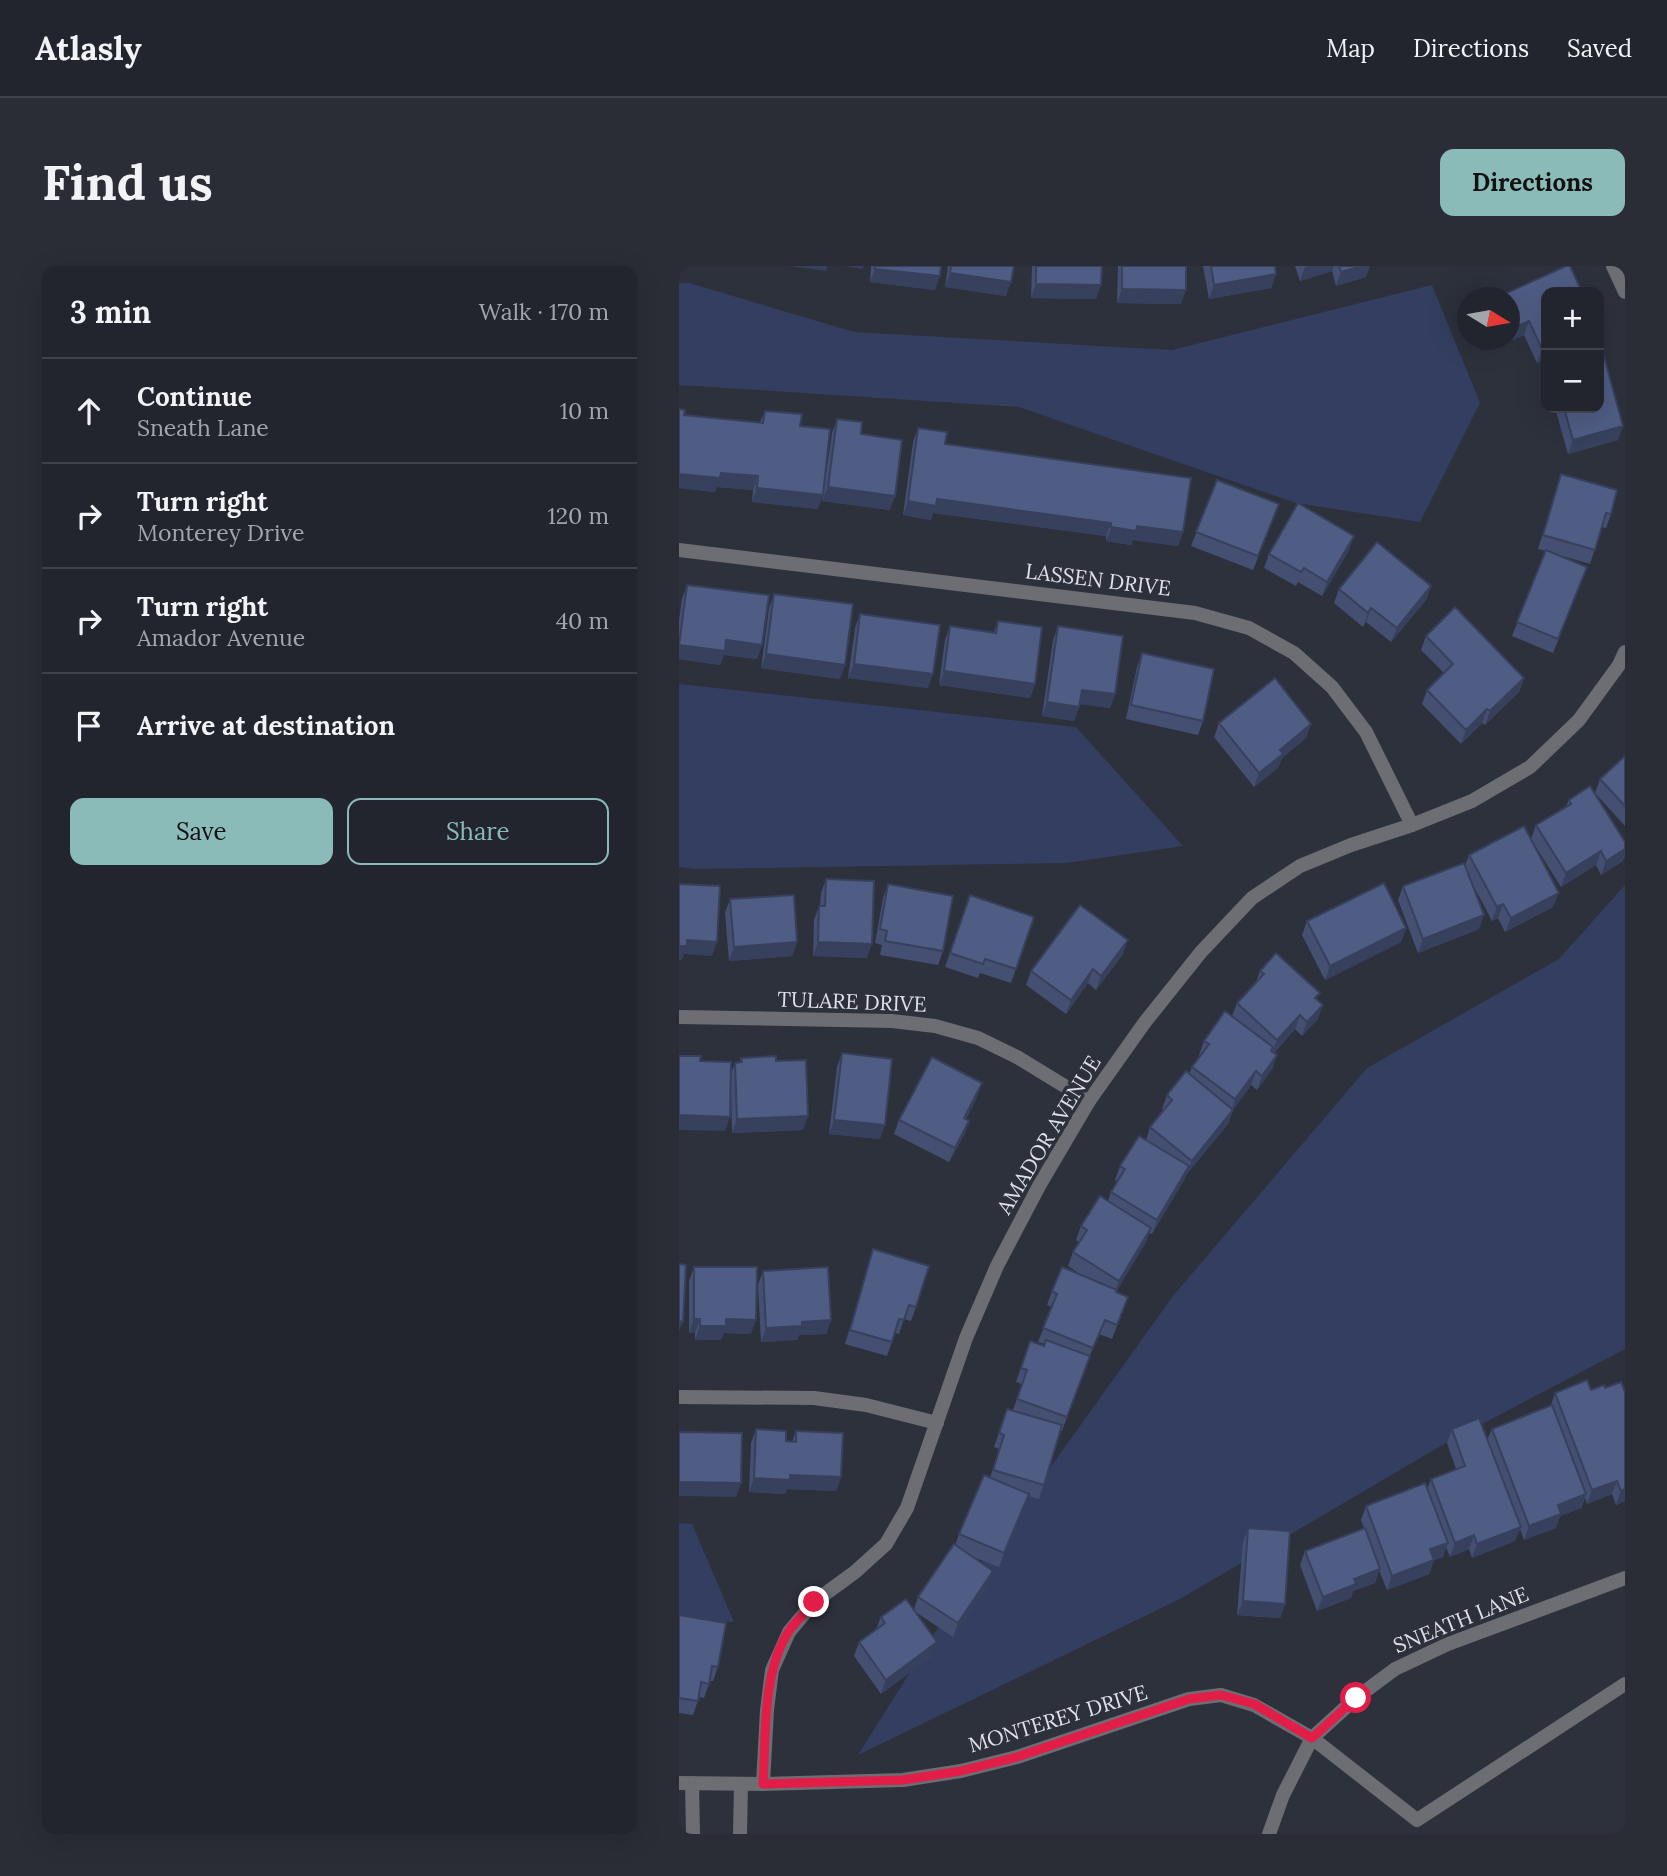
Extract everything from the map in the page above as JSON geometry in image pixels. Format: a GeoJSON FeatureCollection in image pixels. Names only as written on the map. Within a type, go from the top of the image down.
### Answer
{"type":"FeatureCollection","features":[{"type":"Feature","properties":{"kind":"street"},"geometry":{"type":"LineString","coordinates":[[1613,266],[1625,292]]}},
{"type":"Feature","properties":{"kind":"street","name":"LASSEN DRIVE"},"geometry":{"type":"LineString","coordinates":[[679,550],[1195,613],[1249,628],[1294,653],[1332,687],[1366,732],[1412,825]]}},
{"type":"Feature","properties":{"kind":"street","name":"AMADOR AVENUE"},"geometry":{"type":"LineString","coordinates":[[763,1784],[772,1670],[789,1632],[814,1602],[855,1572],[886,1544],[907,1508],[966,1338],[997,1266],[1039,1186],[1089,1101],[1146,1022],[1201,953],[1252,898],[1300,866],[1472,801],[1529,767],[1579,720],[1625,652]]}},
{"type":"Feature","properties":{"kind":"street","name":"TULARE DRIVE"},"geometry":{"type":"LineString","coordinates":[[679,1017],[892,1021],[935,1026],[978,1038],[1017,1057],[1089,1101]]}},
{"type":"Feature","properties":{"kind":"street"},"geometry":{"type":"LineString","coordinates":[[679,1397],[814,1398],[866,1405],[937,1423]]}},
{"type":"Feature","properties":{"kind":"street","name":"SNEATH LANE"},"geometry":{"type":"LineString","coordinates":[[1269,1834],[1283,1795],[1312,1738],[1356,1698],[1395,1669],[1448,1644],[1625,1578]]}},
{"type":"Feature","properties":{"kind":"street","name":"MONTEREY DRIVE"},"geometry":{"type":"LineString","coordinates":[[685,1783],[903,1780],[961,1771],[1017,1757],[1189,1699],[1221,1695],[1254,1704],[1312,1738],[1416,1820],[1625,1684]]}},
{"type":"Feature","properties":{"kind":"street"},"geometry":{"type":"LineString","coordinates":[[685,1783],[693,1834]]}},
{"type":"Feature","properties":{"kind":"street"},"geometry":{"type":"LineString","coordinates":[[740,1834],[741,1784]]}},
{"type":"Feature","properties":{"kind":"shaded area"},"geometry":{"type":"Polygon","coordinates":[[[679,283],[689,283],[854,332],[1172,350],[1432,285],[1480,403],[1420,522],[1296,503],[1019,407],[679,385],[679,283]]]}},
{"type":"Feature","properties":{"kind":"shaded area"},"geometry":{"type":"Polygon","coordinates":[[[679,684],[1076,727],[1183,846],[1067,863],[695,869],[679,867],[679,684]]]}},
{"type":"Feature","properties":{"kind":"shaded area"},"geometry":{"type":"Polygon","coordinates":[[[1625,885],[1625,1349],[1446,1443],[1180,1599],[858,1755],[956,1599],[1173,1296],[1367,1068],[1559,959],[1625,885]]]}},
{"type":"Feature","properties":{"kind":"shaded area"},"geometry":{"type":"Polygon","coordinates":[[[679,1523],[692,1524],[734,1622],[679,1621],[679,1523]]]}},
{"type":"Feature","properties":{"kind":"building"},"geometry":{"type":"Polygon","coordinates":[[[875,266],[941,266],[940,276],[875,269],[875,266]]]}},
{"type":"Feature","properties":{"kind":"building"},"geometry":{"type":"Polygon","coordinates":[[[951,266],[1014,266],[1011,282],[950,273],[951,266]]]}},
{"type":"Feature","properties":{"kind":"building"},"geometry":{"type":"Polygon","coordinates":[[[1036,266],[1102,266],[1101,285],[1036,284],[1036,266]]]}},
{"type":"Feature","properties":{"kind":"building"},"geometry":{"type":"Polygon","coordinates":[[[1122,266],[1186,266],[1186,290],[1122,289],[1122,266]]]}},
{"type":"Feature","properties":{"kind":"building"},"geometry":{"type":"Polygon","coordinates":[[[1211,266],[1275,266],[1276,274],[1214,285],[1211,266]]]}},
{"type":"Feature","properties":{"kind":"building"},"geometry":{"type":"Polygon","coordinates":[[[1339,266],[1362,266],[1341,272],[1339,266]]]}},
{"type":"Feature","properties":{"kind":"building"},"geometry":{"type":"Polygon","coordinates":[[[1570,266],[1580,287],[1541,287],[1541,347],[1529,321],[1520,325],[1520,287],[1570,266]]]}},
{"type":"Feature","properties":{"kind":"building"},"geometry":{"type":"Polygon","coordinates":[[[1604,357],[1623,426],[1573,440],[1565,413],[1604,413],[1604,357]]]}},
{"type":"Feature","properties":{"kind":"building"},"geometry":{"type":"Polygon","coordinates":[[[679,409],[685,410],[684,415],[763,423],[765,411],[802,414],[800,426],[830,429],[823,495],[757,488],[758,476],[721,473],[720,478],[679,474],[679,409]]]}},
{"type":"Feature","properties":{"kind":"building"},"geometry":{"type":"Polygon","coordinates":[[[837,419],[862,422],[861,434],[902,440],[895,496],[828,487],[837,419]]]}},
{"type":"Feature","properties":{"kind":"building"},"geometry":{"type":"Polygon","coordinates":[[[918,428],[947,432],[945,444],[1191,478],[1183,532],[1137,526],[1136,531],[1111,527],[1111,523],[937,499],[936,506],[908,501],[918,428]]]}},
{"type":"Feature","properties":{"kind":"building"},"geometry":{"type":"Polygon","coordinates":[[[1561,474],[1617,490],[1611,514],[1606,513],[1595,550],[1543,535],[1561,474]]]}},
{"type":"Feature","properties":{"kind":"building"},"geometry":{"type":"Polygon","coordinates":[[[1217,480],[1279,504],[1258,556],[1196,532],[1217,480]]]}},
{"type":"Feature","properties":{"kind":"building"},"geometry":{"type":"Polygon","coordinates":[[[1298,503],[1354,536],[1327,582],[1304,568],[1301,572],[1269,554],[1298,503]]]}},
{"type":"Feature","properties":{"kind":"building"},"geometry":{"type":"Polygon","coordinates":[[[1377,542],[1431,586],[1397,628],[1371,608],[1368,613],[1339,589],[1377,542]]]}},
{"type":"Feature","properties":{"kind":"building"},"geometry":{"type":"Polygon","coordinates":[[[1546,550],[1587,567],[1558,639],[1517,622],[1546,550]]]}},
{"type":"Feature","properties":{"kind":"building"},"geometry":{"type":"Polygon","coordinates":[[[687,585],[769,595],[762,645],[726,640],[725,651],[679,645],[687,585]]]}},
{"type":"Feature","properties":{"kind":"building"},"geometry":{"type":"Polygon","coordinates":[[[774,594],[853,604],[845,665],[766,654],[774,594]]]}},
{"type":"Feature","properties":{"kind":"building"},"geometry":{"type":"Polygon","coordinates":[[[1455,607],[1524,678],[1466,730],[1427,690],[1453,664],[1426,636],[1455,607]]]}},
{"type":"Feature","properties":{"kind":"building"},"geometry":{"type":"Polygon","coordinates":[[[860,614],[940,625],[933,674],[854,664],[860,614]]]}},
{"type":"Feature","properties":{"kind":"building"},"geometry":{"type":"Polygon","coordinates":[[[998,621],[1042,627],[1035,684],[944,671],[950,626],[996,633],[998,621]]]}},
{"type":"Feature","properties":{"kind":"building"},"geometry":{"type":"Polygon","coordinates":[[[1058,626],[1123,636],[1115,694],[1082,690],[1079,707],[1047,702],[1058,626]]]}},
{"type":"Feature","properties":{"kind":"building"},"geometry":{"type":"Polygon","coordinates":[[[1142,653],[1214,669],[1203,721],[1131,705],[1142,653]]]}},
{"type":"Feature","properties":{"kind":"building"},"geometry":{"type":"Polygon","coordinates":[[[1275,678],[1311,724],[1280,750],[1283,754],[1259,773],[1219,723],[1275,678]]]}},
{"type":"Feature","properties":{"kind":"building"},"geometry":{"type":"Polygon","coordinates":[[[1625,756],[1625,806],[1600,779],[1625,756]]]}},
{"type":"Feature","properties":{"kind":"building"},"geometry":{"type":"Polygon","coordinates":[[[1590,786],[1625,842],[1625,849],[1606,861],[1601,851],[1566,873],[1536,825],[1571,804],[1569,800],[1590,786]]]}},
{"type":"Feature","properties":{"kind":"building"},"geometry":{"type":"Polygon","coordinates":[[[1524,826],[1559,893],[1511,918],[1503,904],[1497,907],[1469,855],[1524,826]]]}},
{"type":"Feature","properties":{"kind":"building"},"geometry":{"type":"Polygon","coordinates":[[[1464,863],[1484,915],[1423,939],[1403,886],[1464,863]]]}},
{"type":"Feature","properties":{"kind":"building"},"geometry":{"type":"Polygon","coordinates":[[[826,879],[874,881],[872,944],[818,942],[819,906],[825,906],[826,879]]]}},
{"type":"Feature","properties":{"kind":"building"},"geometry":{"type":"Polygon","coordinates":[[[1384,883],[1406,928],[1330,966],[1307,921],[1384,883]]]}},
{"type":"Feature","properties":{"kind":"building"},"geometry":{"type":"Polygon","coordinates":[[[679,884],[720,886],[717,942],[687,940],[687,946],[679,946],[679,884]]]}},
{"type":"Feature","properties":{"kind":"building"},"geometry":{"type":"Polygon","coordinates":[[[888,884],[953,896],[943,951],[885,941],[887,931],[880,929],[888,884]]]}},
{"type":"Feature","properties":{"kind":"building"},"geometry":{"type":"Polygon","coordinates":[[[794,895],[797,942],[734,947],[730,899],[794,895]]]}},
{"type":"Feature","properties":{"kind":"building"},"geometry":{"type":"Polygon","coordinates":[[[970,895],[1034,917],[1016,969],[985,959],[983,964],[950,953],[970,895]]]}},
{"type":"Feature","properties":{"kind":"building"},"geometry":{"type":"Polygon","coordinates":[[[1080,905],[1128,940],[1101,976],[1093,969],[1071,1000],[1031,971],[1080,905]]]}},
{"type":"Feature","properties":{"kind":"building"},"geometry":{"type":"Polygon","coordinates":[[[1276,953],[1320,993],[1315,998],[1323,1005],[1307,1022],[1300,1015],[1277,1040],[1237,1003],[1264,974],[1260,971],[1276,953]]]}},
{"type":"Feature","properties":{"kind":"building"},"geometry":{"type":"Polygon","coordinates":[[[1225,1011],[1273,1047],[1271,1051],[1277,1055],[1262,1076],[1256,1071],[1235,1099],[1192,1067],[1209,1044],[1204,1041],[1225,1011]]]}},
{"type":"Feature","properties":{"kind":"building"},"geometry":{"type":"Polygon","coordinates":[[[842,1053],[892,1059],[885,1125],[834,1120],[842,1053]]]}},
{"type":"Feature","properties":{"kind":"building"},"geometry":{"type":"Polygon","coordinates":[[[679,1056],[701,1056],[700,1061],[731,1062],[730,1117],[679,1115],[679,1056]]]}},
{"type":"Feature","properties":{"kind":"building"},"geometry":{"type":"Polygon","coordinates":[[[776,1056],[776,1061],[806,1060],[808,1116],[737,1119],[735,1063],[742,1062],[741,1058],[776,1056]]]}},
{"type":"Feature","properties":{"kind":"building"},"geometry":{"type":"Polygon","coordinates":[[[932,1057],[982,1083],[964,1118],[969,1121],[955,1148],[899,1120],[932,1057]]]}},
{"type":"Feature","properties":{"kind":"building"},"geometry":{"type":"Polygon","coordinates":[[[1186,1071],[1233,1110],[1192,1161],[1150,1127],[1172,1100],[1167,1095],[1186,1071]]]}},
{"type":"Feature","properties":{"kind":"building"},"geometry":{"type":"Polygon","coordinates":[[[1139,1136],[1189,1166],[1157,1220],[1111,1192],[1125,1169],[1120,1166],[1139,1136]]]}},
{"type":"Feature","properties":{"kind":"building"},"geometry":{"type":"Polygon","coordinates":[[[1100,1196],[1151,1228],[1119,1281],[1073,1252],[1087,1230],[1081,1226],[1100,1196]]]}},
{"type":"Feature","properties":{"kind":"building"},"geometry":{"type":"Polygon","coordinates":[[[873,1249],[929,1266],[916,1307],[909,1305],[904,1320],[899,1319],[892,1342],[850,1330],[873,1249]]]}},
{"type":"Feature","properties":{"kind":"building"},"geometry":{"type":"Polygon","coordinates":[[[679,1264],[686,1265],[683,1322],[679,1321],[679,1264]]]}},
{"type":"Feature","properties":{"kind":"building"},"geometry":{"type":"Polygon","coordinates":[[[694,1267],[757,1267],[756,1320],[726,1319],[726,1326],[700,1326],[700,1319],[694,1319],[694,1267]]]}},
{"type":"Feature","properties":{"kind":"building"},"geometry":{"type":"Polygon","coordinates":[[[828,1267],[831,1320],[802,1322],[802,1326],[766,1328],[763,1271],[828,1267]]]}},
{"type":"Feature","properties":{"kind":"building"},"geometry":{"type":"Polygon","coordinates":[[[1062,1267],[1128,1297],[1117,1325],[1105,1320],[1093,1348],[1043,1328],[1057,1294],[1052,1291],[1062,1267]]]}},
{"type":"Feature","properties":{"kind":"building"},"geometry":{"type":"Polygon","coordinates":[[[1046,1340],[1090,1356],[1067,1417],[1017,1399],[1027,1370],[1021,1368],[1030,1341],[1044,1346],[1046,1340]]]}},
{"type":"Feature","properties":{"kind":"building"},"geometry":{"type":"Polygon","coordinates":[[[1587,1380],[1591,1390],[1621,1382],[1625,1392],[1625,1489],[1621,1491],[1617,1481],[1592,1490],[1555,1393],[1587,1380]]]}},
{"type":"Feature","properties":{"kind":"building"},"geometry":{"type":"Polygon","coordinates":[[[1552,1405],[1586,1494],[1558,1505],[1561,1514],[1529,1526],[1492,1429],[1552,1405]]]}},
{"type":"Feature","properties":{"kind":"building"},"geometry":{"type":"Polygon","coordinates":[[[1007,1409],[1062,1425],[1044,1485],[993,1470],[1004,1435],[999,1433],[1007,1409]]]}},
{"type":"Feature","properties":{"kind":"building"},"geometry":{"type":"Polygon","coordinates":[[[1479,1418],[1521,1527],[1477,1544],[1474,1535],[1455,1543],[1431,1479],[1465,1466],[1452,1429],[1479,1418]]]}},
{"type":"Feature","properties":{"kind":"building"},"geometry":{"type":"Polygon","coordinates":[[[756,1429],[786,1431],[786,1441],[796,1442],[796,1431],[843,1433],[841,1477],[790,1475],[790,1480],[754,1478],[756,1429]]]}},
{"type":"Feature","properties":{"kind":"building"},"geometry":{"type":"Polygon","coordinates":[[[679,1432],[742,1433],[741,1483],[679,1482],[679,1432]]]}},
{"type":"Feature","properties":{"kind":"building"},"geometry":{"type":"Polygon","coordinates":[[[984,1475],[1029,1494],[1004,1553],[959,1534],[984,1475]]]}},
{"type":"Feature","properties":{"kind":"building"},"geometry":{"type":"Polygon","coordinates":[[[1425,1483],[1448,1543],[1430,1549],[1434,1560],[1392,1576],[1366,1506],[1425,1483]]]}},
{"type":"Feature","properties":{"kind":"building"},"geometry":{"type":"Polygon","coordinates":[[[1248,1528],[1290,1531],[1285,1604],[1243,1601],[1248,1528]]]}},
{"type":"Feature","properties":{"kind":"building"},"geometry":{"type":"Polygon","coordinates":[[[1365,1528],[1380,1569],[1354,1579],[1356,1584],[1323,1597],[1305,1551],[1365,1528]]]}},
{"type":"Feature","properties":{"kind":"building"},"geometry":{"type":"Polygon","coordinates":[[[954,1544],[993,1571],[958,1623],[918,1597],[954,1544]]]}},
{"type":"Feature","properties":{"kind":"building"},"geometry":{"type":"Polygon","coordinates":[[[906,1599],[937,1642],[886,1680],[859,1642],[885,1623],[881,1617],[906,1599]]]}},
{"type":"Feature","properties":{"kind":"building"},"geometry":{"type":"Polygon","coordinates":[[[679,1615],[726,1623],[718,1667],[712,1666],[709,1684],[701,1682],[698,1701],[679,1698],[679,1615]]]}},
{"type":"Feature","properties":{"kind":"route"},"geometry":{"type":"LineString","coordinates":[[814,1602],[789,1632],[772,1670],[763,1784],[903,1780],[961,1771],[1017,1757],[1189,1699],[1221,1695],[1254,1704],[1312,1738],[1356,1698]]}}]}
